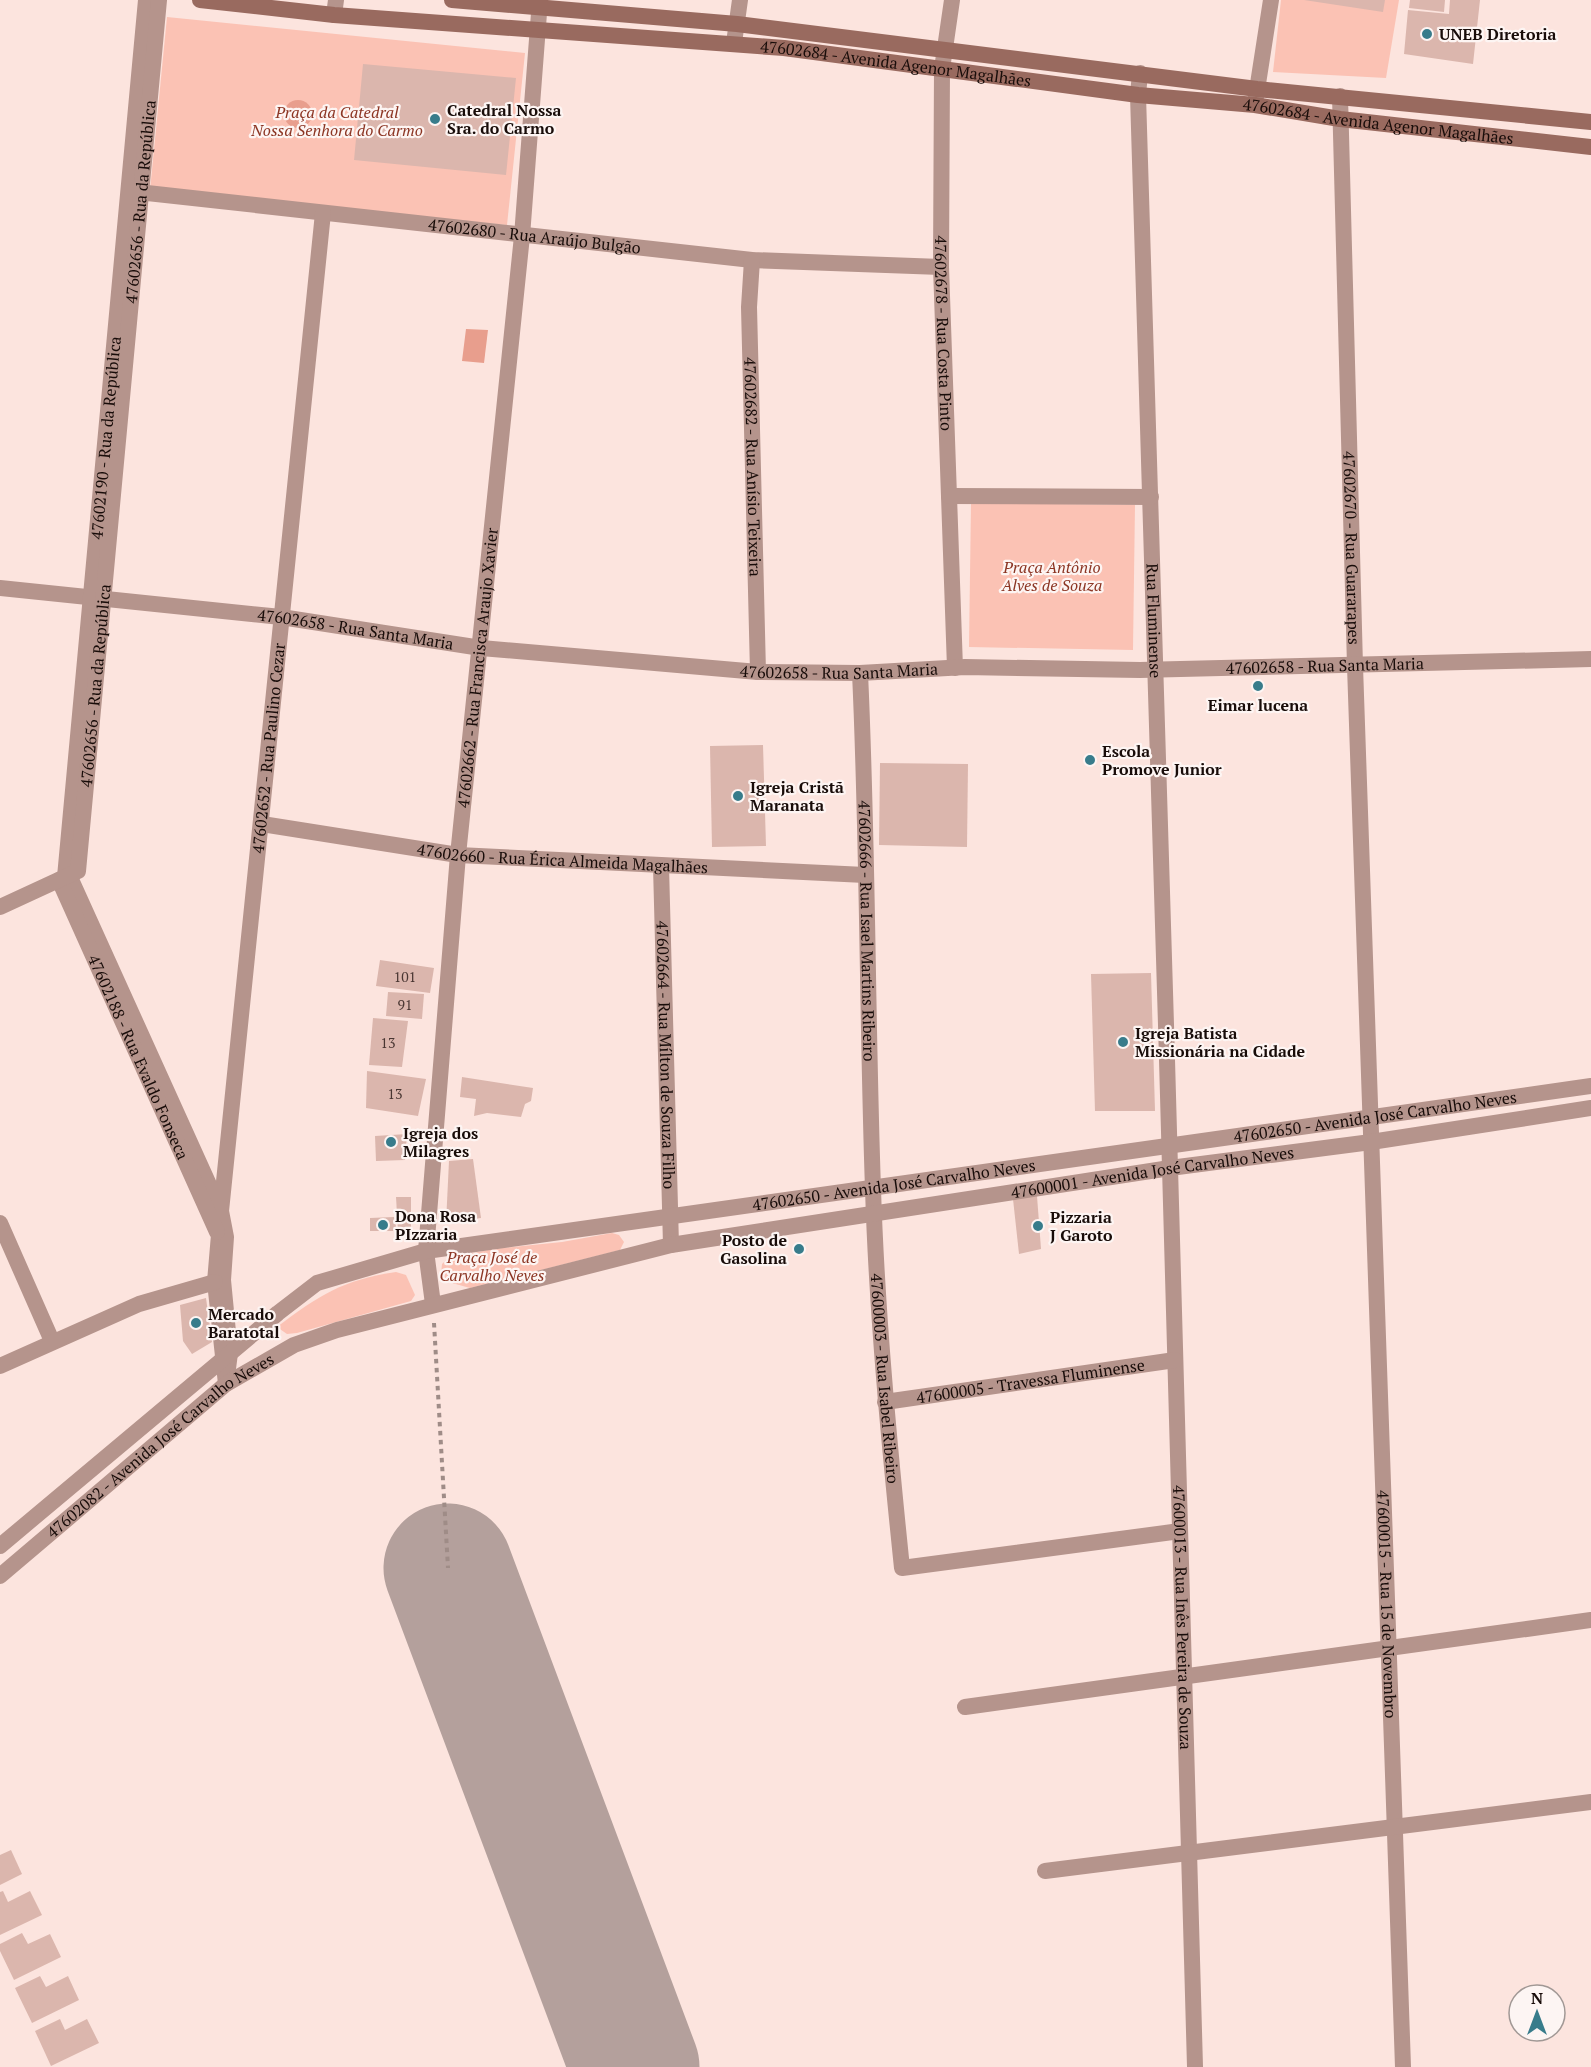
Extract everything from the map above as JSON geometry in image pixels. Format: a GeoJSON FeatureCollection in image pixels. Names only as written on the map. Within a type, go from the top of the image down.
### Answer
{"type":"FeatureCollection","features":[{"type":"Feature","properties":{"kind":"main road","name":"47602684 - Avenida Agenor Magalhães"},"geometry":{"type":"LineString","coordinates":[[200,0],[335,7],[536,30],[734,43],[1138,95],[1340,96],[1591,122]]}},
{"type":"Feature","properties":{"kind":"main road","name":"47602684 - Avenida Agenor Magalhães"},"geometry":{"type":"LineString","coordinates":[[452,0],[540,4],[737,24],[1140,73],[1256,97],[1340,119],[1591,147]]}},
{"type":"Feature","properties":{"kind":"street","name":"47602190 - Rua da República"},"geometry":{"type":"LineString","coordinates":[[68,876],[135,192],[146,0]]}},
{"type":"Feature","properties":{"kind":"street","name":"47602656 - Rua da República"},"geometry":{"type":"LineString","coordinates":[[135,192],[159,0]]}},
{"type":"Feature","properties":{"kind":"street"},"geometry":{"type":"LineString","coordinates":[[734,43],[741,0]]}},
{"type":"Feature","properties":{"kind":"street","name":"47602678 - Rua Costa Pinto"},"geometry":{"type":"LineString","coordinates":[[952,0],[942,69],[941,267],[955,668]]}},
{"type":"Feature","properties":{"kind":"street"},"geometry":{"type":"LineString","coordinates":[[1256,97],[1271,0]]}},
{"type":"Feature","properties":{"kind":"street","name":"47602662 - Rua Francisca Araujo Xavier"},"geometry":{"type":"LineString","coordinates":[[433,1304],[426,1251],[458,855],[522,236],[536,30],[540,4]]}},
{"type":"Feature","properties":{"kind":"street","name":"Rua Fluminense"},"geometry":{"type":"LineString","coordinates":[[1140,73],[1138,95],[1157,669],[1170,1168]]}},
{"type":"Feature","properties":{"kind":"street","name":"47602670 - Rua Guararapes"},"geometry":{"type":"LineString","coordinates":[[1340,96],[1355,666],[1371,1142]]}},
{"type":"Feature","properties":{"kind":"street","name":"47602680 - Rua Araújo Bulgão"},"geometry":{"type":"LineString","coordinates":[[135,192],[753,260],[941,267]]}},
{"type":"Feature","properties":{"kind":"street","name":"47602652 - Rua Paulino Cezar"},"geometry":{"type":"LineString","coordinates":[[227,1355],[215,1282],[218,1234],[262,824],[323,213]]}},
{"type":"Feature","properties":{"kind":"street","name":"47602682 - Rua Anísio Teixeira"},"geometry":{"type":"LineString","coordinates":[[753,260],[749,307],[758,672]]}},
{"type":"Feature","properties":{"kind":"street"},"geometry":{"type":"LineString","coordinates":[[949,496],[1151,497]]}},
{"type":"Feature","properties":{"kind":"street","name":"47602658 - Rua Santa Maria"},"geometry":{"type":"LineString","coordinates":[[0,588],[281,617],[481,648],[758,672],[860,673],[955,668],[1157,669],[1355,666],[1591,659]]}},
{"type":"Feature","properties":{"kind":"street","name":"47602666 - Rua Isael Martins Ribeiro"},"geometry":{"type":"LineString","coordinates":[[860,673],[873,1190]]}},
{"type":"Feature","properties":{"kind":"street","name":"47602660 - Rua Érica Almeida Magalhães"},"geometry":{"type":"LineString","coordinates":[[262,824],[458,855],[865,875]]}},
{"type":"Feature","properties":{"kind":"street","name":"47602664 - Rua Mílton de Souza Filho"},"geometry":{"type":"LineString","coordinates":[[662,866],[671,1245]]}},
{"type":"Feature","properties":{"kind":"street"},"geometry":{"type":"LineString","coordinates":[[0,907],[68,876],[220,1211]]}},
{"type":"Feature","properties":{"kind":"street","name":"47602188 - Rua Evaldo Fonseca"},"geometry":{"type":"LineString","coordinates":[[68,876],[218,1234]]}},
{"type":"Feature","properties":{"kind":"street","name":"47602650 - Avenida José Carvalho Neves"},"geometry":{"type":"LineString","coordinates":[[0,1546],[227,1355],[317,1283],[426,1251],[873,1190],[1591,1086]]}},
{"type":"Feature","properties":{"kind":"street","name":"47600001 - Avenida José Carvalho Neves"},"geometry":{"type":"LineString","coordinates":[[714,1237],[976,1200],[1170,1168],[1371,1142],[1591,1108]]}},
{"type":"Feature","properties":{"kind":"street","name":"47600015 - Rua 15 de Novembro"},"geometry":{"type":"LineString","coordinates":[[1371,1142],[1403,2067]]}},
{"type":"Feature","properties":{"kind":"street","name":"47600013 - Rua Inês Pereira de Souza"},"geometry":{"type":"LineString","coordinates":[[1170,1168],[1195,2067]]}},
{"type":"Feature","properties":{"kind":"street"},"geometry":{"type":"LineString","coordinates":[[974,1175],[976,1200]]}},
{"type":"Feature","properties":{"kind":"street","name":"47600003 - Rua Isabel Ribeiro"},"geometry":{"type":"LineString","coordinates":[[873,1190],[885,1402],[902,1568],[1180,1530]]}},
{"type":"Feature","properties":{"kind":"street","name":"47602652 - Rua Paulino Cezar"},"geometry":{"type":"LineString","coordinates":[[220,1211],[226,1237],[223,1280],[227,1355],[226,1384]]}},
{"type":"Feature","properties":{"kind":"street"},"geometry":{"type":"LineString","coordinates":[[0,1222],[52,1341]]}},
{"type":"Feature","properties":{"kind":"street","name":"47602082 - Avenida José Carvalho Neves"},"geometry":{"type":"LineString","coordinates":[[0,1576],[226,1384],[294,1345],[433,1304],[671,1245],[714,1237]]}},
{"type":"Feature","properties":{"kind":"street"},"geometry":{"type":"LineString","coordinates":[[0,1366],[139,1304],[215,1282]]}},
{"type":"Feature","properties":{"kind":"street","name":"47600005 - Travessa Fluminense"},"geometry":{"type":"LineString","coordinates":[[885,1402],[1175,1360]]}},
{"type":"Feature","properties":{"kind":"street"},"geometry":{"type":"LineString","coordinates":[[965,1707],[1591,1620]]}},
{"type":"Feature","properties":{"kind":"street"},"geometry":{"type":"LineString","coordinates":[[1045,1870],[1591,1803]]}},
{"type":"Feature","properties":{"kind":"path"},"geometry":{"type":"LineString","coordinates":[[433,1304],[448,1568]]}},
{"type":"Feature","properties":{"kind":"green space"},"geometry":{"type":"Polygon","coordinates":[[[1281,0],[1399,0],[1386,78],[1273,72],[1281,0]]]}},
{"type":"Feature","properties":{"kind":"green space","name":"Praça da Catedral Nossa Senhora do Carmo"},"geometry":{"type":"Polygon","coordinates":[[[167,17],[525,53],[507,225],[150,190],[167,17]]]}},
{"type":"Feature","properties":{"kind":"green space","name":"Praça Antônio Alves de Souza"},"geometry":{"type":"Polygon","coordinates":[[[971,503],[1135,505],[1133,650],[969,647],[971,503]]]}},
{"type":"Feature","properties":{"kind":"green space","name":"Praça José de Carvalho Neves"},"geometry":{"type":"Polygon","coordinates":[[[612,1233],[619,1235],[624,1242],[620,1250],[470,1288],[452,1283],[441,1275],[442,1264],[447,1259],[492,1249],[562,1242],[612,1233]]]}},
{"type":"Feature","properties":{"kind":"green space","name":"Praça José de Carvalho Neves"},"geometry":{"type":"Polygon","coordinates":[[[396,1272],[406,1275],[415,1295],[411,1301],[297,1333],[287,1334],[277,1327],[332,1290],[361,1279],[396,1272]]]}},
{"type":"Feature","properties":{"kind":"shaded area"},"geometry":{"type":"Polygon","coordinates":[[[298,100],[308,104],[312,114],[308,124],[298,128],[288,124],[284,114],[288,104],[298,100]]]}},
{"type":"Feature","properties":{"kind":"shaded area"},"geometry":{"type":"Polygon","coordinates":[[[466,329],[488,330],[484,363],[462,361],[466,329]]]}},
{"type":"Feature","properties":{"kind":"building"},"geometry":{"type":"Polygon","coordinates":[[[1304,0],[1385,0],[1383,12],[1304,0]]]}},
{"type":"Feature","properties":{"kind":"building"},"geometry":{"type":"Polygon","coordinates":[[[1410,0],[1445,0],[1444,12],[1409,8],[1410,0]]]}},
{"type":"Feature","properties":{"kind":"building"},"geometry":{"type":"Polygon","coordinates":[[[1450,0],[1480,0],[1473,64],[1404,54],[1408,10],[1449,14],[1450,0]]]}},
{"type":"Feature","properties":{"kind":"building","name":"Catedral Nossa Sra. do Carmo"},"geometry":{"type":"Polygon","coordinates":[[[363,64],[516,78],[506,175],[354,160],[363,64]]]}},
{"type":"Feature","properties":{"kind":"building","name":"Igreja Cristã Maranata"},"geometry":{"type":"Polygon","coordinates":[[[763,745],[766,846],[712,847],[710,746],[763,745]]]}},
{"type":"Feature","properties":{"kind":"building"},"geometry":{"type":"Polygon","coordinates":[[[880,763],[968,764],[967,847],[879,845],[880,763]]]}},
{"type":"Feature","properties":{"kind":"building"},"geometry":{"type":"Polygon","coordinates":[[[380,960],[434,968],[430,993],[376,986],[380,960]]]}},
{"type":"Feature","properties":{"kind":"building","name":"Igreja Batista Missionária na Cidade"},"geometry":{"type":"Polygon","coordinates":[[[1151,973],[1155,1111],[1095,1111],[1091,974],[1151,973]]]}},
{"type":"Feature","properties":{"kind":"building"},"geometry":{"type":"Polygon","coordinates":[[[388,992],[424,994],[422,1019],[386,1016],[388,992]]]}},
{"type":"Feature","properties":{"kind":"building"},"geometry":{"type":"Polygon","coordinates":[[[373,1018],[408,1021],[402,1067],[369,1065],[373,1018]]]}},
{"type":"Feature","properties":{"kind":"building"},"geometry":{"type":"Polygon","coordinates":[[[367,1071],[426,1079],[418,1116],[366,1108],[367,1071]]]}},
{"type":"Feature","properties":{"kind":"building"},"geometry":{"type":"Polygon","coordinates":[[[462,1077],[533,1088],[531,1101],[525,1104],[521,1117],[487,1113],[474,1116],[476,1099],[460,1097],[462,1077]]]}},
{"type":"Feature","properties":{"kind":"building","name":"Igreja dos Milagres"},"geometry":{"type":"Polygon","coordinates":[[[407,1134],[405,1160],[376,1161],[375,1136],[407,1134]]]}},
{"type":"Feature","properties":{"kind":"building"},"geometry":{"type":"Polygon","coordinates":[[[473,1159],[481,1218],[446,1223],[449,1161],[473,1159]]]}},
{"type":"Feature","properties":{"kind":"building"},"geometry":{"type":"Polygon","coordinates":[[[1037,1196],[1041,1249],[1019,1254],[1013,1199],[1037,1196]]]}},
{"type":"Feature","properties":{"kind":"building"},"geometry":{"type":"Polygon","coordinates":[[[396,1197],[411,1197],[411,1230],[398,1231],[396,1197]]]}},
{"type":"Feature","properties":{"kind":"building","name":"Dona Rosa PIzzaria"},"geometry":{"type":"Polygon","coordinates":[[[394,1217],[397,1231],[370,1231],[370,1218],[394,1217]]]}},
{"type":"Feature","properties":{"kind":"building","name":"Mercado Baratotal"},"geometry":{"type":"Polygon","coordinates":[[[206,1298],[212,1342],[192,1354],[183,1341],[180,1305],[206,1298]]]}},
{"type":"Feature","properties":{"kind":"building"},"geometry":{"type":"Polygon","coordinates":[[[11,1850],[22,1874],[0,1885],[0,1855],[11,1850]]]}},
{"type":"Feature","properties":{"kind":"building"},"geometry":{"type":"Polygon","coordinates":[[[3,1891],[8,1902],[30,1891],[42,1915],[0,1935],[0,1892],[3,1891]]]}},
{"type":"Feature","properties":{"kind":"building"},"geometry":{"type":"Polygon","coordinates":[[[22,1933],[28,1944],[50,1934],[61,1957],[14,1980],[0,1951],[0,1944],[22,1933]]]}},
{"type":"Feature","properties":{"kind":"building"},"geometry":{"type":"Polygon","coordinates":[[[40,1976],[46,1987],[68,1976],[79,2000],[32,2023],[15,1988],[40,1976]]]}},
{"type":"Feature","properties":{"kind":"building"},"geometry":{"type":"Polygon","coordinates":[[[60,2019],[65,2030],[87,2019],[99,2043],[51,2066],[35,2031],[60,2019]]]}},
{"type":"Feature","properties":{"kind":"runway"},"geometry":{"type":"LineString","coordinates":[[448,1568],[635,2067]]}},
{"type":"Feature","properties":{"kind":"place","name":"UNEB Diretoria"},"geometry":{"type":"Point","coordinates":[1427,34]}},
{"type":"Feature","properties":{"kind":"place","name":"Catedral Nossa Sra. do Carmo"},"geometry":{"type":"Point","coordinates":[435,119]}},
{"type":"Feature","properties":{"kind":"place","name":"Eimar lucena"},"geometry":{"type":"Point","coordinates":[1258,686]}},
{"type":"Feature","properties":{"kind":"place","name":"Escola Promove Junior"},"geometry":{"type":"Point","coordinates":[1090,760]}},
{"type":"Feature","properties":{"kind":"place","name":"Igreja Cristã Maranata"},"geometry":{"type":"Point","coordinates":[738,796]}},
{"type":"Feature","properties":{"kind":"place","name":"Igreja Batista Missionária na Cidade"},"geometry":{"type":"Point","coordinates":[1123,1042]}},
{"type":"Feature","properties":{"kind":"place","name":"Igreja dos Milagres"},"geometry":{"type":"Point","coordinates":[391,1142]}},
{"type":"Feature","properties":{"kind":"place","name":"Dona Rosa PIzzaria"},"geometry":{"type":"Point","coordinates":[383,1225]}},
{"type":"Feature","properties":{"kind":"place","name":"Pizzaria J Garoto"},"geometry":{"type":"Point","coordinates":[1038,1226]}},
{"type":"Feature","properties":{"kind":"place","name":"Posto de Gasolina"},"geometry":{"type":"Point","coordinates":[799,1249]}},
{"type":"Feature","properties":{"kind":"place","name":"Mercado Baratotal"},"geometry":{"type":"Point","coordinates":[196,1323]}}]}
